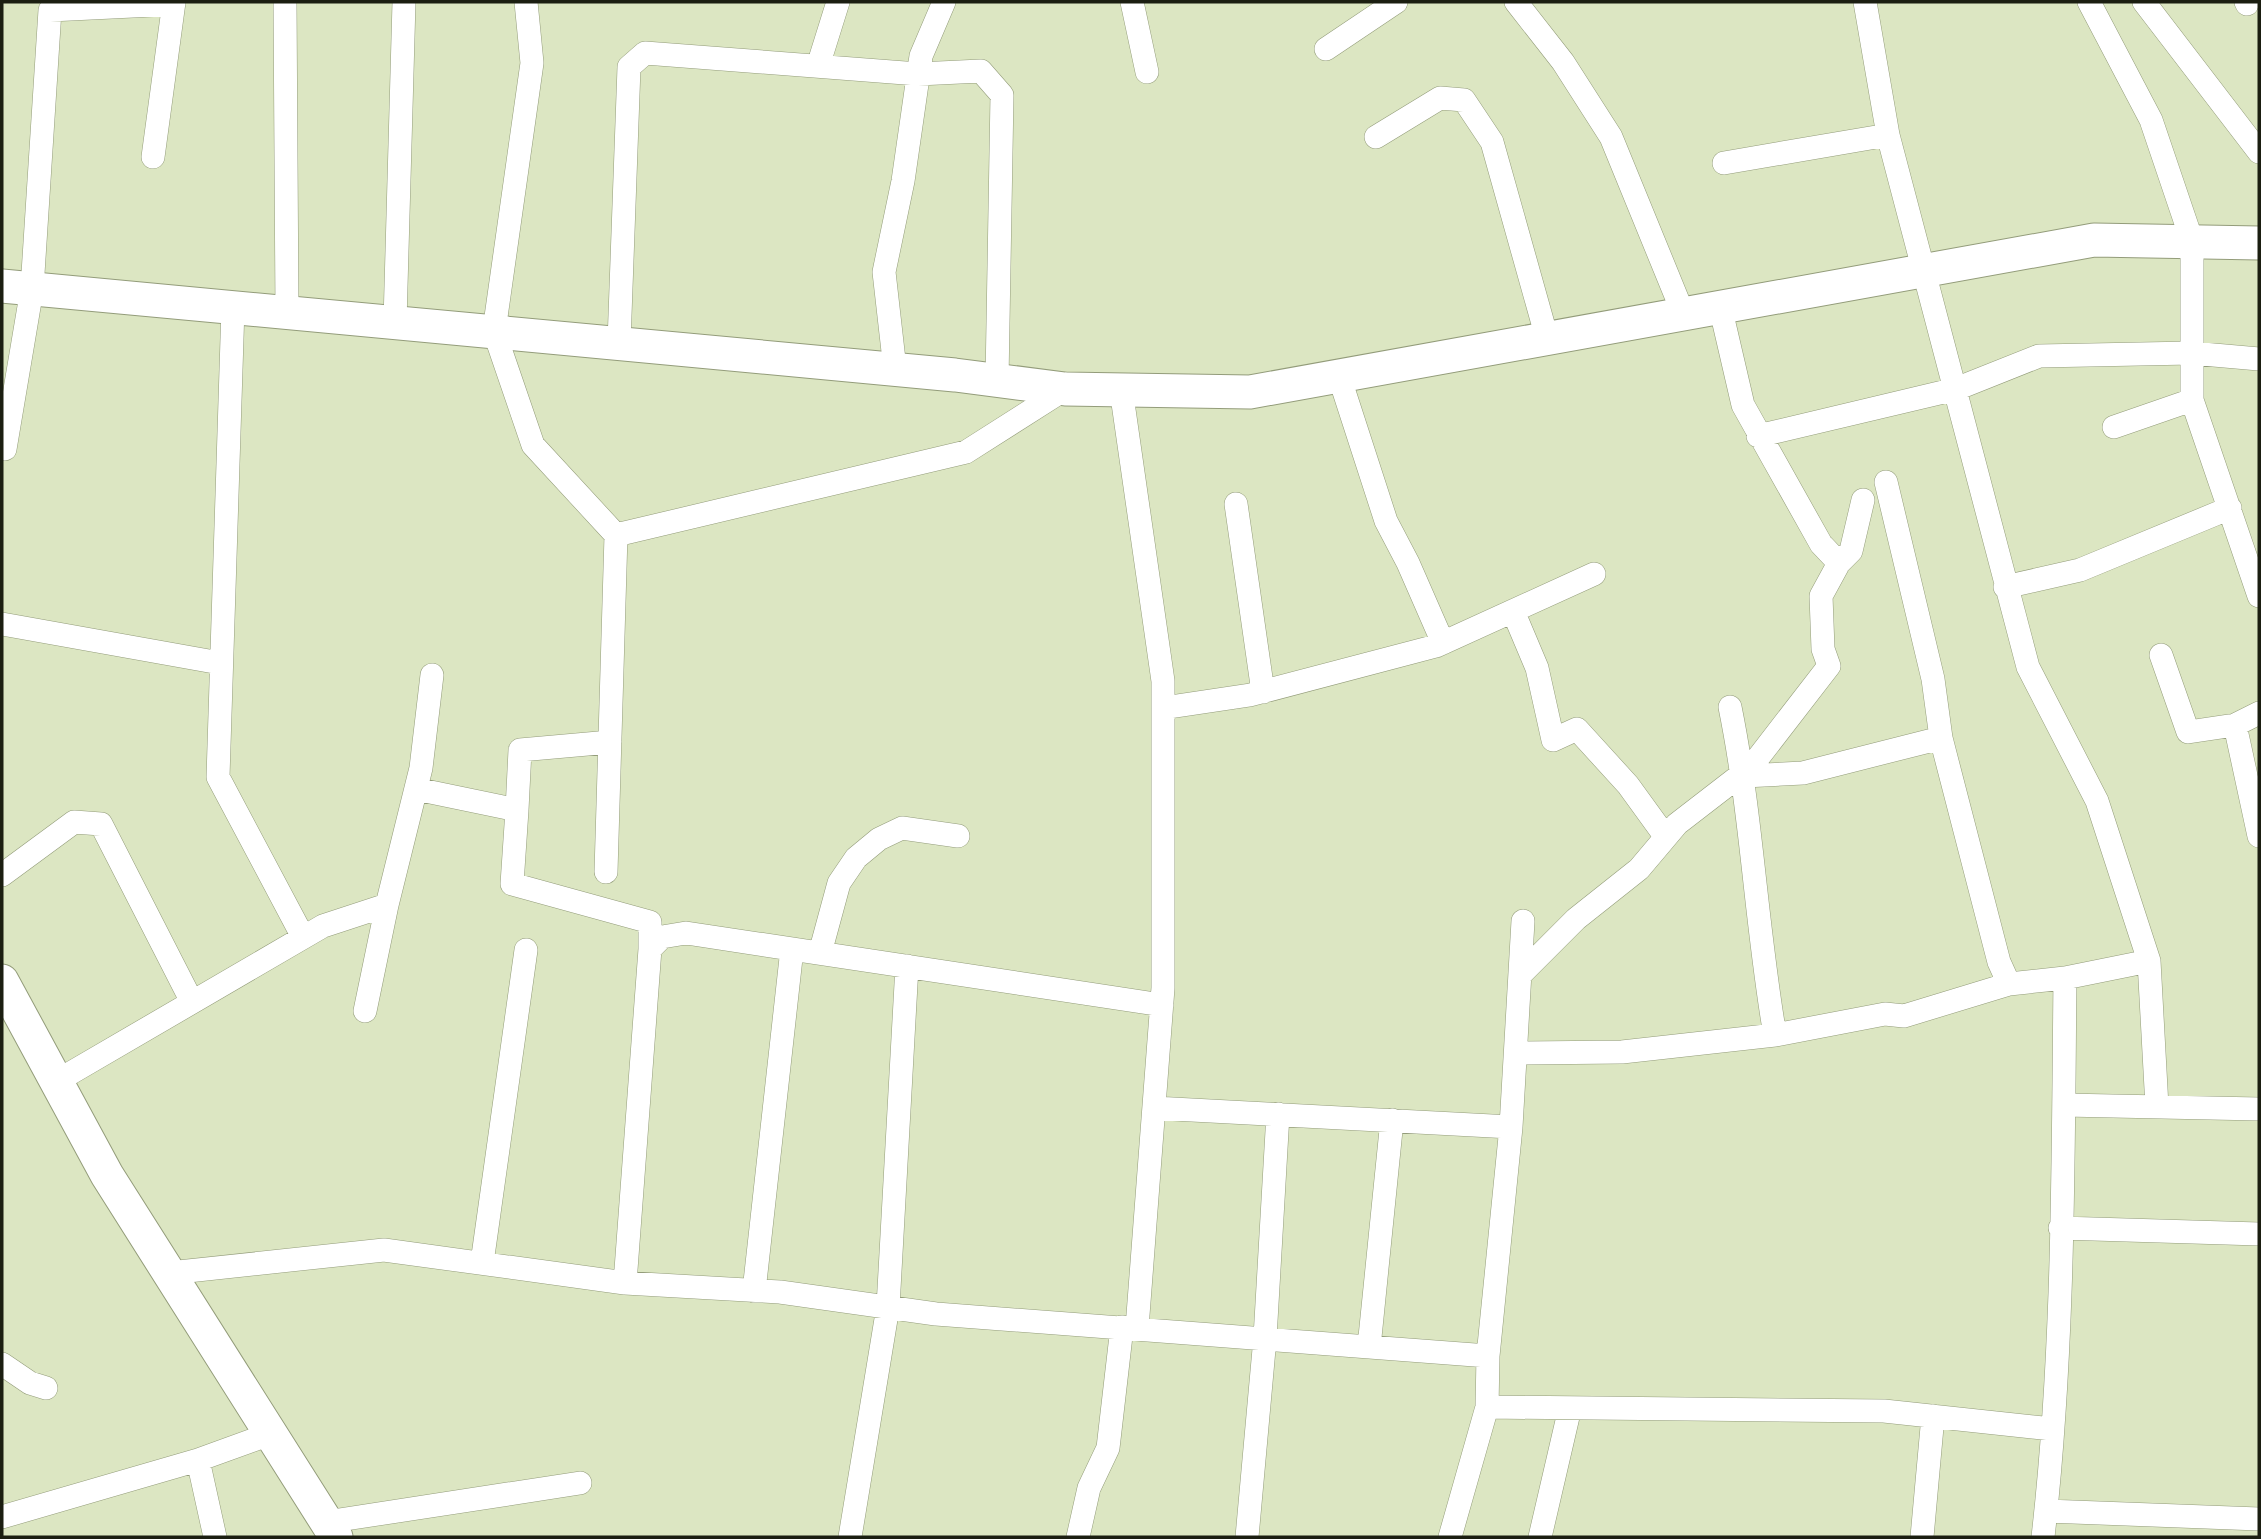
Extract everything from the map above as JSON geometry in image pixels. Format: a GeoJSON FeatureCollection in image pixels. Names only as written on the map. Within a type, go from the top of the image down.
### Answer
{"type":"FeatureCollection","features":[{"type":"Feature","properties":{"kind":"street"},"geometry":{"type":"LineString","coordinates":[[285,2],[287,312]]}},
{"type":"Feature","properties":{"kind":"street"},"geometry":{"type":"LineString","coordinates":[[395,322],[404,2]]}},
{"type":"Feature","properties":{"kind":"street"},"geometry":{"type":"LineString","coordinates":[[526,2],[532,63],[494,331],[533,445],[616,536],[606,872]]}},
{"type":"Feature","properties":{"kind":"street"},"geometry":{"type":"LineString","coordinates":[[818,66],[838,2]]}},
{"type":"Feature","properties":{"kind":"street"},"geometry":{"type":"LineString","coordinates":[[895,369],[884,272],[903,181],[920,56],[944,2]]}},
{"type":"Feature","properties":{"kind":"street"},"geometry":{"type":"LineString","coordinates":[[1132,2],[1147,72]]}},
{"type":"Feature","properties":{"kind":"street"},"geometry":{"type":"LineString","coordinates":[[1326,49],[1396,2]]}},
{"type":"Feature","properties":{"kind":"street"},"geometry":{"type":"LineString","coordinates":[[1516,2],[1563,62],[1611,137],[1683,313]]}},
{"type":"Feature","properties":{"kind":"street"},"geometry":{"type":"LineString","coordinates":[[1865,2],[1888,135],[2028,667],[2097,801],[2149,961],[2157,1107]]}},
{"type":"Feature","properties":{"kind":"street"},"geometry":{"type":"LineString","coordinates":[[2089,2],[2151,120],[2192,241],[2192,400],[2259,596]]}},
{"type":"Feature","properties":{"kind":"street"},"geometry":{"type":"LineString","coordinates":[[2144,2],[2259,152]]}},
{"type":"Feature","properties":{"kind":"street"},"geometry":{"type":"LineString","coordinates":[[5,449],[17,288],[50,10],[174,3],[153,157]]}},
{"type":"Feature","properties":{"kind":"street"},"geometry":{"type":"LineString","coordinates":[[619,343],[629,66],[645,53],[918,74],[981,71],[1002,95],[997,380]]}},
{"type":"Feature","properties":{"kind":"street"},"geometry":{"type":"LineString","coordinates":[[1376,137],[1440,98],[1464,100],[1492,142],[1547,338]]}},
{"type":"Feature","properties":{"kind":"street"},"geometry":{"type":"LineString","coordinates":[[1724,163],[1888,135]]}},
{"type":"Feature","properties":{"kind":"street"},"geometry":{"type":"LineString","coordinates":[[17,288],[895,369],[1065,388],[1250,392],[2094,240],[2259,243]]}},
{"type":"Feature","properties":{"kind":"street"},"geometry":{"type":"LineString","coordinates":[[1720,306],[1743,405],[1821,544],[1839,563]]}},
{"type":"Feature","properties":{"kind":"street"},"geometry":{"type":"LineString","coordinates":[[233,307],[218,777],[303,937]]}},
{"type":"Feature","properties":{"kind":"street"},"geometry":{"type":"LineString","coordinates":[[1758,436],[1956,389],[2039,356],[2191,353],[2259,359]]}},
{"type":"Feature","properties":{"kind":"street"},"geometry":{"type":"LineString","coordinates":[[1339,376],[1386,521],[1408,563],[1443,643]]}},
{"type":"Feature","properties":{"kind":"street"},"geometry":{"type":"LineString","coordinates":[[616,536],[966,452],[1065,388]]}},
{"type":"Feature","properties":{"kind":"street"},"geometry":{"type":"LineString","coordinates":[[1078,1537],[1089,1488],[1108,1448],[1129,1327],[1154,1108],[1162,1004],[1163,681],[1121,389]]}},
{"type":"Feature","properties":{"kind":"street"},"geometry":{"type":"LineString","coordinates":[[2114,427],[2192,400]]}},
{"type":"Feature","properties":{"kind":"street"},"geometry":{"type":"LineString","coordinates":[[1886,482],[1933,678],[1941,738],[1999,962],[2009,984]]}},
{"type":"Feature","properties":{"kind":"street"},"geometry":{"type":"LineString","coordinates":[[1520,975],[1576,919],[1639,869],[1665,835],[1703,802],[1744,776],[1829,666],[1823,649],[1821,596],[1839,563],[1851,551],[1863,500]]}},
{"type":"Feature","properties":{"kind":"street"},"geometry":{"type":"LineString","coordinates":[[1236,504],[1263,692]]}},
{"type":"Feature","properties":{"kind":"street"},"geometry":{"type":"LineString","coordinates":[[2005,587],[2080,570],[2230,508]]}},
{"type":"Feature","properties":{"kind":"street"},"geometry":{"type":"LineString","coordinates":[[1163,708],[1263,692],[1443,643],[1594,574]]}},
{"type":"Feature","properties":{"kind":"street"},"geometry":{"type":"LineString","coordinates":[[1513,611],[1537,668],[1553,740],[1577,729],[1629,785],[1665,835]]}},
{"type":"Feature","properties":{"kind":"street"},"geometry":{"type":"LineString","coordinates":[[2,624],[220,663]]}},
{"type":"Feature","properties":{"kind":"street"},"geometry":{"type":"LineString","coordinates":[[2161,654],[2188,732],[2235,725],[2259,713]]}},
{"type":"Feature","properties":{"kind":"street"},"geometry":{"type":"LineString","coordinates":[[365,1012],[387,905],[416,789],[432,676]]}},
{"type":"Feature","properties":{"kind":"street"},"geometry":{"type":"LineString","coordinates":[[1730,707],[1744,776],[1761,955],[1775,1035]]}},
{"type":"Feature","properties":{"kind":"street"},"geometry":{"type":"LineString","coordinates":[[2235,725],[2259,836]]}},
{"type":"Feature","properties":{"kind":"street"},"geometry":{"type":"LineString","coordinates":[[1744,776],[1802,773],[1941,738]]}},
{"type":"Feature","properties":{"kind":"street"},"geometry":{"type":"LineString","coordinates":[[610,742],[520,750],[512,884],[650,922],[625,1283]]}},
{"type":"Feature","properties":{"kind":"street"},"geometry":{"type":"LineString","coordinates":[[416,789],[517,810]]}},
{"type":"Feature","properties":{"kind":"street"},"geometry":{"type":"LineString","coordinates":[[2,874],[74,822],[102,824],[192,1002]]}},
{"type":"Feature","properties":{"kind":"street"},"geometry":{"type":"LineString","coordinates":[[820,953],[839,883],[856,858],[879,839],[902,828],[958,836]]}},
{"type":"Feature","properties":{"kind":"street"},"geometry":{"type":"LineString","coordinates":[[57,1081],[323,926],[387,905]]}},
{"type":"Feature","properties":{"kind":"street"},"geometry":{"type":"LineString","coordinates":[[1450,1537],[1487,1407],[1488,1356],[1511,1127],[1523,921]]}},
{"type":"Feature","properties":{"kind":"street"},"geometry":{"type":"LineString","coordinates":[[650,949],[662,937],[686,933],[1162,1004]]}},
{"type":"Feature","properties":{"kind":"street"},"geometry":{"type":"LineString","coordinates":[[754,1291],[792,949]]}},
{"type":"Feature","properties":{"kind":"street"},"geometry":{"type":"LineString","coordinates":[[482,1263],[526,950]]}},
{"type":"Feature","properties":{"kind":"street"},"geometry":{"type":"LineString","coordinates":[[1516,1053],[1622,1052],[1775,1035],[1885,1014],[1904,1016],[2009,984],[2065,978],[2149,961]]}},
{"type":"Feature","properties":{"kind":"street"},"geometry":{"type":"LineString","coordinates":[[850,1537],[888,1307],[906,966]]}},
{"type":"Feature","properties":{"kind":"street"},"geometry":{"type":"LineString","coordinates":[[2043,1537],[2052,1429],[2060,1228],[2065,978]]}},
{"type":"Feature","properties":{"kind":"street"},"geometry":{"type":"LineString","coordinates":[[2,981],[107,1175],[331,1530],[580,1483]]}},
{"type":"Feature","properties":{"kind":"street"},"geometry":{"type":"LineString","coordinates":[[2064,1105],[2259,1110]]}},
{"type":"Feature","properties":{"kind":"street"},"geometry":{"type":"LineString","coordinates":[[1154,1108],[1511,1127]]}},
{"type":"Feature","properties":{"kind":"street"},"geometry":{"type":"LineString","coordinates":[[1247,1537],[1265,1338],[1278,1114]]}},
{"type":"Feature","properties":{"kind":"street"},"geometry":{"type":"LineString","coordinates":[[1369,1347],[1392,1121]]}},
{"type":"Feature","properties":{"kind":"street"},"geometry":{"type":"LineString","coordinates":[[2060,1228],[2259,1234]]}},
{"type":"Feature","properties":{"kind":"street"},"geometry":{"type":"LineString","coordinates":[[169,1273],[384,1250],[625,1283],[754,1291],[936,1314],[1488,1356]]}},
{"type":"Feature","properties":{"kind":"street"},"geometry":{"type":"LineString","coordinates":[[2,1364],[30,1383],[46,1388]]}},
{"type":"Feature","properties":{"kind":"street"},"geometry":{"type":"LineString","coordinates":[[1487,1407],[1884,1411],[2052,1429]]}},
{"type":"Feature","properties":{"kind":"street"},"geometry":{"type":"LineString","coordinates":[[1540,1537],[1570,1408]]}},
{"type":"Feature","properties":{"kind":"street"},"geometry":{"type":"LineString","coordinates":[[1922,1537],[1933,1416]]}},
{"type":"Feature","properties":{"kind":"street"},"geometry":{"type":"LineString","coordinates":[[2,1517],[198,1460],[270,1434]]}},
{"type":"Feature","properties":{"kind":"street"},"geometry":{"type":"LineString","coordinates":[[198,1460],[215,1537]]}},
{"type":"Feature","properties":{"kind":"street"},"geometry":{"type":"LineString","coordinates":[[2046,1511],[2259,1519]]}}]}
